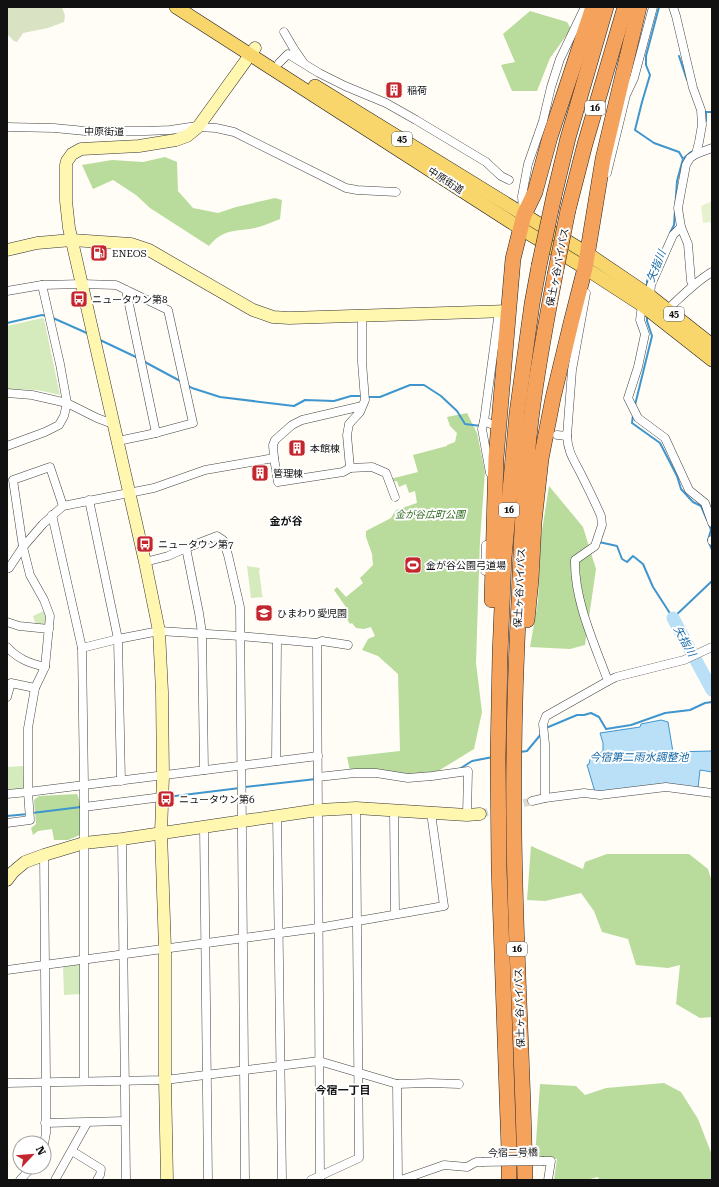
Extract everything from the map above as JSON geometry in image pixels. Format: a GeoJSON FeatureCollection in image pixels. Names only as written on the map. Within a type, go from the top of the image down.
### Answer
{"type":"FeatureCollection","features":[{"type":"Feature","properties":{"kind":"highway"},"geometry":{"type":"LineString","coordinates":[[498,757],[492,650],[493,565],[496,458],[504,311],[513,259],[522,221],[535,192],[550,137],[593,7]]}},
{"type":"Feature","properties":{"kind":"highway","name":"保土ヶ谷バイパス"},"geometry":{"type":"LineString","coordinates":[[509,1180],[498,757],[504,558],[517,413],[532,304],[539,266],[568,138],[606,7]]}},
{"type":"Feature","properties":{"kind":"highway","name":"保土ヶ谷バイパス"},"geometry":{"type":"LineString","coordinates":[[525,1180],[515,893],[514,718],[522,532],[526,477],[539,364],[568,210],[624,7]]}},
{"type":"Feature","properties":{"kind":"highway"},"geometry":{"type":"LineString","coordinates":[[514,718],[523,657],[531,580],[534,522],[541,459],[553,398],[586,261],[604,159],[639,7]]}},
{"type":"Feature","properties":{"kind":"main road","name":"中原街道"},"geometry":{"type":"LineString","coordinates":[[176,7],[253,51],[586,261],[712,345]]}},
{"type":"Feature","properties":{"kind":"main road","name":"中原街道"},"geometry":{"type":"LineString","coordinates":[[190,7],[253,51],[279,63],[522,221]]}},
{"type":"Feature","properties":{"kind":"main road","name":"中原街道"},"geometry":{"type":"LineString","coordinates":[[664,314],[712,360]]}},
{"type":"Feature","properties":{"kind":"street"},"geometry":{"type":"LineString","coordinates":[[522,221],[522,196],[528,164],[543,121],[551,87],[560,59],[585,7]]}},
{"type":"Feature","properties":{"kind":"street"},"geometry":{"type":"LineString","coordinates":[[600,186],[608,171],[626,95],[634,78],[653,7]]}},
{"type":"Feature","properties":{"kind":"street"},"geometry":{"type":"LineString","coordinates":[[673,7],[693,88],[701,110],[702,125],[696,154]]}},
{"type":"Feature","properties":{"kind":"street"},"geometry":{"type":"LineString","coordinates":[[284,32],[306,65]]}},
{"type":"Feature","properties":{"kind":"street"},"geometry":{"type":"LineString","coordinates":[[167,1180],[165,950],[161,833],[163,776],[162,692],[159,631],[145,562],[72,240],[68,216],[66,165],[72,154],[81,149],[139,146],[176,140],[187,136],[199,126],[253,51]]}},
{"type":"Feature","properties":{"kind":"street"},"geometry":{"type":"LineString","coordinates":[[279,63],[288,54],[345,86],[386,103],[486,162],[501,176],[509,180]]}},
{"type":"Feature","properties":{"kind":"street","name":"中原街道"},"geometry":{"type":"LineString","coordinates":[[7,128],[54,128],[85,131],[170,130],[199,126],[216,128],[234,132],[346,188],[396,192]]}},
{"type":"Feature","properties":{"kind":"street"},"geometry":{"type":"LineString","coordinates":[[693,285],[690,281],[688,244],[681,227],[678,208],[686,165],[690,158],[696,154],[712,148]]}},
{"type":"Feature","properties":{"kind":"street"},"geometry":{"type":"LineString","coordinates":[[681,227],[673,235],[646,300],[640,320],[645,334],[638,367],[628,398],[638,418],[665,438],[689,490],[705,503],[712,523]]}},
{"type":"Feature","properties":{"kind":"street"},"geometry":{"type":"LineString","coordinates":[[7,250],[37,243],[72,240],[131,244],[148,250],[253,310],[273,317],[362,317],[504,311],[488,423],[482,429],[490,472],[485,571]]}},
{"type":"Feature","properties":{"kind":"street"},"geometry":{"type":"LineString","coordinates":[[586,261],[586,290],[572,370],[567,447],[601,516],[602,525],[596,543],[575,560],[575,573],[580,601],[608,681]]}},
{"type":"Feature","properties":{"kind":"street"},"geometry":{"type":"LineString","coordinates":[[664,314],[693,285],[712,272]]}},
{"type":"Feature","properties":{"kind":"street"},"geometry":{"type":"LineString","coordinates":[[7,291],[42,285],[116,284],[168,310],[193,423],[118,441]]}},
{"type":"Feature","properties":{"kind":"street"},"geometry":{"type":"LineString","coordinates":[[7,446],[45,432],[59,425],[64,416],[67,403],[60,364],[42,285]]}},
{"type":"Feature","properties":{"kind":"street"},"geometry":{"type":"LineString","coordinates":[[126,290],[156,433]]}},
{"type":"Feature","properties":{"kind":"street"},"geometry":{"type":"LineString","coordinates":[[350,468],[346,435],[349,424],[360,412],[364,400],[362,317]]}},
{"type":"Feature","properties":{"kind":"street"},"geometry":{"type":"LineString","coordinates":[[7,393],[32,395],[67,403],[113,424]]}},
{"type":"Feature","properties":{"kind":"street"},"geometry":{"type":"LineString","coordinates":[[364,400],[302,420],[292,425],[275,440],[273,444],[278,482],[343,472],[350,468],[372,467],[386,473],[395,497]]}},
{"type":"Feature","properties":{"kind":"street"},"geometry":{"type":"LineString","coordinates":[[557,435],[567,436]]}},
{"type":"Feature","properties":{"kind":"street"},"geometry":{"type":"LineString","coordinates":[[7,569],[23,547],[43,524],[63,506],[154,488],[205,470],[274,458]]}},
{"type":"Feature","properties":{"kind":"street"},"geometry":{"type":"LineString","coordinates":[[7,823],[30,820],[28,792],[28,728],[35,688],[45,667],[51,625],[50,616],[44,600],[30,575],[23,547],[13,480],[50,467],[63,506]]}},
{"type":"Feature","properties":{"kind":"street"},"geometry":{"type":"LineString","coordinates":[[89,500],[118,639],[121,781]]}},
{"type":"Feature","properties":{"kind":"street"},"geometry":{"type":"LineString","coordinates":[[52,515],[72,620],[82,648],[84,785],[84,1081]]}},
{"type":"Feature","properties":{"kind":"street"},"geometry":{"type":"LineString","coordinates":[[145,562],[168,556],[217,536],[222,540],[228,555],[240,607],[245,1180]]}},
{"type":"Feature","properties":{"kind":"street"},"geometry":{"type":"LineString","coordinates":[[186,548],[202,633],[204,770]]}},
{"type":"Feature","properties":{"kind":"street"},"geometry":{"type":"LineString","coordinates":[[7,622],[19,626],[51,625]]}},
{"type":"Feature","properties":{"kind":"street"},"geometry":{"type":"LineString","coordinates":[[82,648],[159,631],[202,633],[317,643],[322,641],[348,644]]}},
{"type":"Feature","properties":{"kind":"street"},"geometry":{"type":"LineString","coordinates":[[276,761],[277,640]]}},
{"type":"Feature","properties":{"kind":"street"},"geometry":{"type":"LineString","coordinates":[[317,643],[320,1178]]}},
{"type":"Feature","properties":{"kind":"street"},"geometry":{"type":"LineString","coordinates":[[7,647],[13,654],[27,662],[45,667]]}},
{"type":"Feature","properties":{"kind":"street"},"geometry":{"type":"LineString","coordinates":[[546,798],[543,724],[546,716],[616,677],[684,660],[712,647]]}},
{"type":"Feature","properties":{"kind":"street"},"geometry":{"type":"LineString","coordinates":[[7,697],[11,683],[35,688]]}},
{"type":"Feature","properties":{"kind":"street"},"geometry":{"type":"LineString","coordinates":[[7,794],[318,756]]}},
{"type":"Feature","properties":{"kind":"street"},"geometry":{"type":"LineString","coordinates":[[318,777],[355,773],[376,773],[408,778],[468,771],[467,815]]}},
{"type":"Feature","properties":{"kind":"street"},"geometry":{"type":"LineString","coordinates":[[532,801],[584,793],[600,795],[666,787],[712,793]]}},
{"type":"Feature","properties":{"kind":"street"},"geometry":{"type":"LineString","coordinates":[[84,807],[162,797]]}},
{"type":"Feature","properties":{"kind":"street"},"geometry":{"type":"LineString","coordinates":[[311,1180],[320,1178],[359,1158],[356,808]]}},
{"type":"Feature","properties":{"kind":"street"},"geometry":{"type":"LineString","coordinates":[[7,880],[13,872],[26,862],[84,843],[122,839],[318,810],[356,808],[467,815],[480,814]]}},
{"type":"Feature","properties":{"kind":"street"},"geometry":{"type":"LineString","coordinates":[[394,810],[395,914]]}},
{"type":"Feature","properties":{"kind":"street"},"geometry":{"type":"LineString","coordinates":[[7,970],[278,934],[444,906],[431,813]]}},
{"type":"Feature","properties":{"kind":"street"},"geometry":{"type":"LineString","coordinates":[[276,816],[282,1180]]}},
{"type":"Feature","properties":{"kind":"street"},"geometry":{"type":"LineString","coordinates":[[204,826],[208,1180]]}},
{"type":"Feature","properties":{"kind":"street"},"geometry":{"type":"LineString","coordinates":[[122,839],[126,1180]]}},
{"type":"Feature","properties":{"kind":"street"},"geometry":{"type":"LineString","coordinates":[[44,855],[46,965],[46,1135]]}},
{"type":"Feature","properties":{"kind":"street"},"geometry":{"type":"LineString","coordinates":[[7,1082],[165,1080],[319,1060],[397,1084],[459,1084]]}},
{"type":"Feature","properties":{"kind":"street"},"geometry":{"type":"LineString","coordinates":[[397,1084],[400,1180]]}},
{"type":"Feature","properties":{"kind":"street"},"geometry":{"type":"LineString","coordinates":[[45,1123],[125,1121]]}},
{"type":"Feature","properties":{"kind":"street"},"geometry":{"type":"LineString","coordinates":[[55,1180],[87,1123]]}},
{"type":"Feature","properties":{"kind":"street"},"geometry":{"type":"LineString","coordinates":[[72,1151],[101,1169],[97,1180]]}},
{"type":"Feature","properties":{"kind":"street","name":"今宿二号橋"},"geometry":{"type":"LineString","coordinates":[[400,1180],[444,1165],[467,1167],[476,1162],[551,1161],[548,1180]]}},
{"type":"Feature","properties":{"kind":"green space"},"geometry":{"type":"Polygon","coordinates":[[[7,7],[62,7],[65,16],[64,22],[48,28],[23,33],[17,42],[7,34],[7,7]]]}},
{"type":"Feature","properties":{"kind":"green space"},"geometry":{"type":"Polygon","coordinates":[[[530,11],[567,22],[571,29],[550,58],[537,91],[512,91],[501,65],[515,62],[503,34],[530,11]]]}},
{"type":"Feature","properties":{"kind":"green space"},"geometry":{"type":"Polygon","coordinates":[[[165,157],[177,162],[178,191],[193,208],[218,213],[236,207],[275,198],[282,200],[280,219],[255,228],[225,233],[214,240],[209,246],[150,208],[136,195],[113,180],[93,189],[82,165],[112,160],[143,162],[165,157]]]}},
{"type":"Feature","properties":{"kind":"green space"},"geometry":{"type":"Polygon","coordinates":[[[712,201],[711,225],[710,222],[703,223],[701,206],[712,201]]]}},
{"type":"Feature","properties":{"kind":"green space"},"geometry":{"type":"Polygon","coordinates":[[[42,318],[44,319],[60,395],[37,390],[7,389],[7,326],[42,318]]]}},
{"type":"Feature","properties":{"kind":"green space","name":"金が谷広町公園"},"geometry":{"type":"Polygon","coordinates":[[[467,413],[477,433],[485,472],[480,540],[476,663],[482,712],[474,749],[435,773],[407,775],[350,771],[347,757],[400,751],[398,674],[378,656],[362,650],[368,639],[375,636],[371,627],[364,629],[356,628],[352,623],[350,624],[345,616],[348,610],[334,590],[337,587],[346,597],[363,583],[360,578],[373,565],[372,554],[366,537],[366,531],[391,518],[396,510],[417,503],[415,491],[409,493],[406,484],[399,487],[397,481],[392,482],[390,479],[418,472],[413,455],[447,446],[455,442],[457,433],[450,426],[447,417],[467,413]]]}},
{"type":"Feature","properties":{"kind":"green space"},"geometry":{"type":"Polygon","coordinates":[[[549,486],[583,527],[596,569],[585,645],[570,649],[530,647],[538,601],[541,537],[549,486]]]}},
{"type":"Feature","properties":{"kind":"green space"},"geometry":{"type":"Polygon","coordinates":[[[247,566],[260,568],[259,570],[263,597],[251,598],[247,566]]]}},
{"type":"Feature","properties":{"kind":"green space"},"geometry":{"type":"Polygon","coordinates":[[[46,610],[48,625],[35,623],[33,616],[46,610]]]}},
{"type":"Feature","properties":{"kind":"green space"},"geometry":{"type":"Polygon","coordinates":[[[23,766],[24,789],[7,791],[7,767],[23,766]]]}},
{"type":"Feature","properties":{"kind":"green space"},"geometry":{"type":"Polygon","coordinates":[[[77,794],[81,809],[80,835],[68,840],[54,840],[52,829],[38,831],[33,835],[31,828],[36,824],[34,800],[39,796],[77,794]]]}},
{"type":"Feature","properties":{"kind":"green space"},"geometry":{"type":"Polygon","coordinates":[[[531,846],[583,869],[585,862],[607,854],[689,854],[708,869],[712,882],[712,1017],[700,1018],[676,1004],[680,965],[668,968],[636,965],[628,939],[602,932],[594,911],[581,893],[545,901],[527,900],[531,846]]]}},
{"type":"Feature","properties":{"kind":"green space"},"geometry":{"type":"Polygon","coordinates":[[[81,964],[81,994],[64,995],[63,967],[81,964]]]}},
{"type":"Feature","properties":{"kind":"green space"},"geometry":{"type":"Polygon","coordinates":[[[664,1083],[681,1092],[698,1119],[712,1155],[712,1180],[599,1180],[598,1177],[586,1180],[554,1180],[557,1159],[535,1156],[540,1084],[576,1086],[585,1095],[606,1088],[664,1083]]]}},
{"type":"Feature","properties":{"kind":"water","name":"今宿第二雨水調整池"},"geometry":{"type":"Polygon","coordinates":[[[661,720],[668,722],[673,752],[712,751],[712,772],[700,770],[698,788],[595,792],[587,765],[589,764],[590,759],[603,751],[603,743],[600,733],[640,727],[641,724],[661,720]]]}},
{"type":"Feature","properties":{"kind":"waterway","name":"矢指川"},"geometry":{"type":"LineString","coordinates":[[659,7],[646,56],[646,65],[650,75],[635,130],[654,143],[679,152],[683,159],[677,181],[674,225],[670,233]]}},
{"type":"Feature","properties":{"kind":"waterway"},"geometry":{"type":"LineString","coordinates":[[679,56],[687,80]]}},
{"type":"Feature","properties":{"kind":"waterway"},"geometry":{"type":"LineString","coordinates":[[703,111],[706,112],[706,121]]}},
{"type":"Feature","properties":{"kind":"waterway"},"geometry":{"type":"LineString","coordinates":[[706,112],[712,112]]}},
{"type":"Feature","properties":{"kind":"waterway"},"geometry":{"type":"LineString","coordinates":[[684,158],[691,152],[695,151]]}},
{"type":"Feature","properties":{"kind":"waterway","name":"矢指川"},"geometry":{"type":"LineString","coordinates":[[647,285],[647,281],[658,260]]}},
{"type":"Feature","properties":{"kind":"waterway"},"geometry":{"type":"LineString","coordinates":[[7,323],[42,315],[47,316]]}},
{"type":"Feature","properties":{"kind":"waterway","name":"矢指川"},"geometry":{"type":"LineString","coordinates":[[635,405],[652,336],[647,321],[647,316]]}},
{"type":"Feature","properties":{"kind":"waterway"},"geometry":{"type":"LineString","coordinates":[[53,318],[89,334]]}},
{"type":"Feature","properties":{"kind":"waterway"},"geometry":{"type":"LineString","coordinates":[[98,339],[138,358]]}},
{"type":"Feature","properties":{"kind":"waterway"},"geometry":{"type":"LineString","coordinates":[[143,361],[182,382]]}},
{"type":"Feature","properties":{"kind":"waterway"},"geometry":{"type":"LineString","coordinates":[[187,385],[220,397],[294,406],[305,400],[334,401],[351,396],[363,396]]}},
{"type":"Feature","properties":{"kind":"waterway"},"geometry":{"type":"LineString","coordinates":[[368,397],[380,397],[410,385],[424,385],[441,396],[457,411],[465,424],[481,426]]}},
{"type":"Feature","properties":{"kind":"waterway","name":"矢指川"},"geometry":{"type":"LineString","coordinates":[[633,415],[632,423],[660,443],[677,476],[681,489],[693,502],[701,506],[707,520]]}},
{"type":"Feature","properties":{"kind":"waterway","name":"矢指川"},"geometry":{"type":"LineString","coordinates":[[709,524],[711,530],[708,540],[712,550]]}},
{"type":"Feature","properties":{"kind":"waterway"},"geometry":{"type":"LineString","coordinates":[[599,542],[617,546],[622,559],[627,562],[633,556],[643,564],[653,587],[673,618],[712,581]]}},
{"type":"Feature","properties":{"kind":"waterway","name":"矢指川"},"geometry":{"type":"LineString","coordinates":[[673,618],[712,690]]}},
{"type":"Feature","properties":{"kind":"waterway"},"geometry":{"type":"LineString","coordinates":[[546,728],[577,715],[591,713],[599,717],[606,729],[631,725],[665,713],[690,710],[705,703],[712,702]]}},
{"type":"Feature","properties":{"kind":"waterway"},"geometry":{"type":"LineString","coordinates":[[520,752],[527,751],[542,733]]}},
{"type":"Feature","properties":{"kind":"waterway"},"geometry":{"type":"LineString","coordinates":[[461,768],[472,761],[493,757]]}},
{"type":"Feature","properties":{"kind":"waterway"},"geometry":{"type":"LineString","coordinates":[[245,787],[316,779]]}},
{"type":"Feature","properties":{"kind":"waterway"},"geometry":{"type":"LineString","coordinates":[[167,797],[240,788]]}},
{"type":"Feature","properties":{"kind":"waterway"},"geometry":{"type":"LineString","coordinates":[[32,813],[81,807]]}},
{"type":"Feature","properties":{"kind":"waterway"},"geometry":{"type":"LineString","coordinates":[[7,816],[28,814]]}},
{"type":"Feature","properties":{"kind":"tunnel"},"geometry":{"type":"LineString","coordinates":[[512,806],[532,801]]}},
{"type":"Feature","properties":{"kind":"tunnel"},"geometry":{"type":"LineString","coordinates":[[480,814],[501,809]]}},
{"type":"Feature","properties":{"kind":"place","name":"稲荷"},"geometry":{"type":"Point","coordinates":[394,90]}},
{"type":"Feature","properties":{"kind":"place","name":"ENEOS"},"geometry":{"type":"Point","coordinates":[99,253]}},
{"type":"Feature","properties":{"kind":"place","name":"ニュータウン第8"},"geometry":{"type":"Point","coordinates":[79,299]}},
{"type":"Feature","properties":{"kind":"place","name":"本館棟"},"geometry":{"type":"Point","coordinates":[297,448]}},
{"type":"Feature","properties":{"kind":"place","name":"管理棟"},"geometry":{"type":"Point","coordinates":[260,473]}},
{"type":"Feature","properties":{"kind":"place","name":"ニュータウン第7"},"geometry":{"type":"Point","coordinates":[145,544]}},
{"type":"Feature","properties":{"kind":"place","name":"金が谷公園弓道場"},"geometry":{"type":"Point","coordinates":[413,565]}},
{"type":"Feature","properties":{"kind":"place","name":"ひまわり愛児園"},"geometry":{"type":"Point","coordinates":[264,613]}},
{"type":"Feature","properties":{"kind":"place","name":"ニュータウン第6"},"geometry":{"type":"Point","coordinates":[166,799]}},
{"type":"Feature","properties":{"kind":"district","name":"金が谷"},"geometry":{"type":"Point","coordinates":[286,521]}},
{"type":"Feature","properties":{"kind":"district","name":"今宿一丁目"},"geometry":{"type":"Point","coordinates":[343,1090]}}]}
